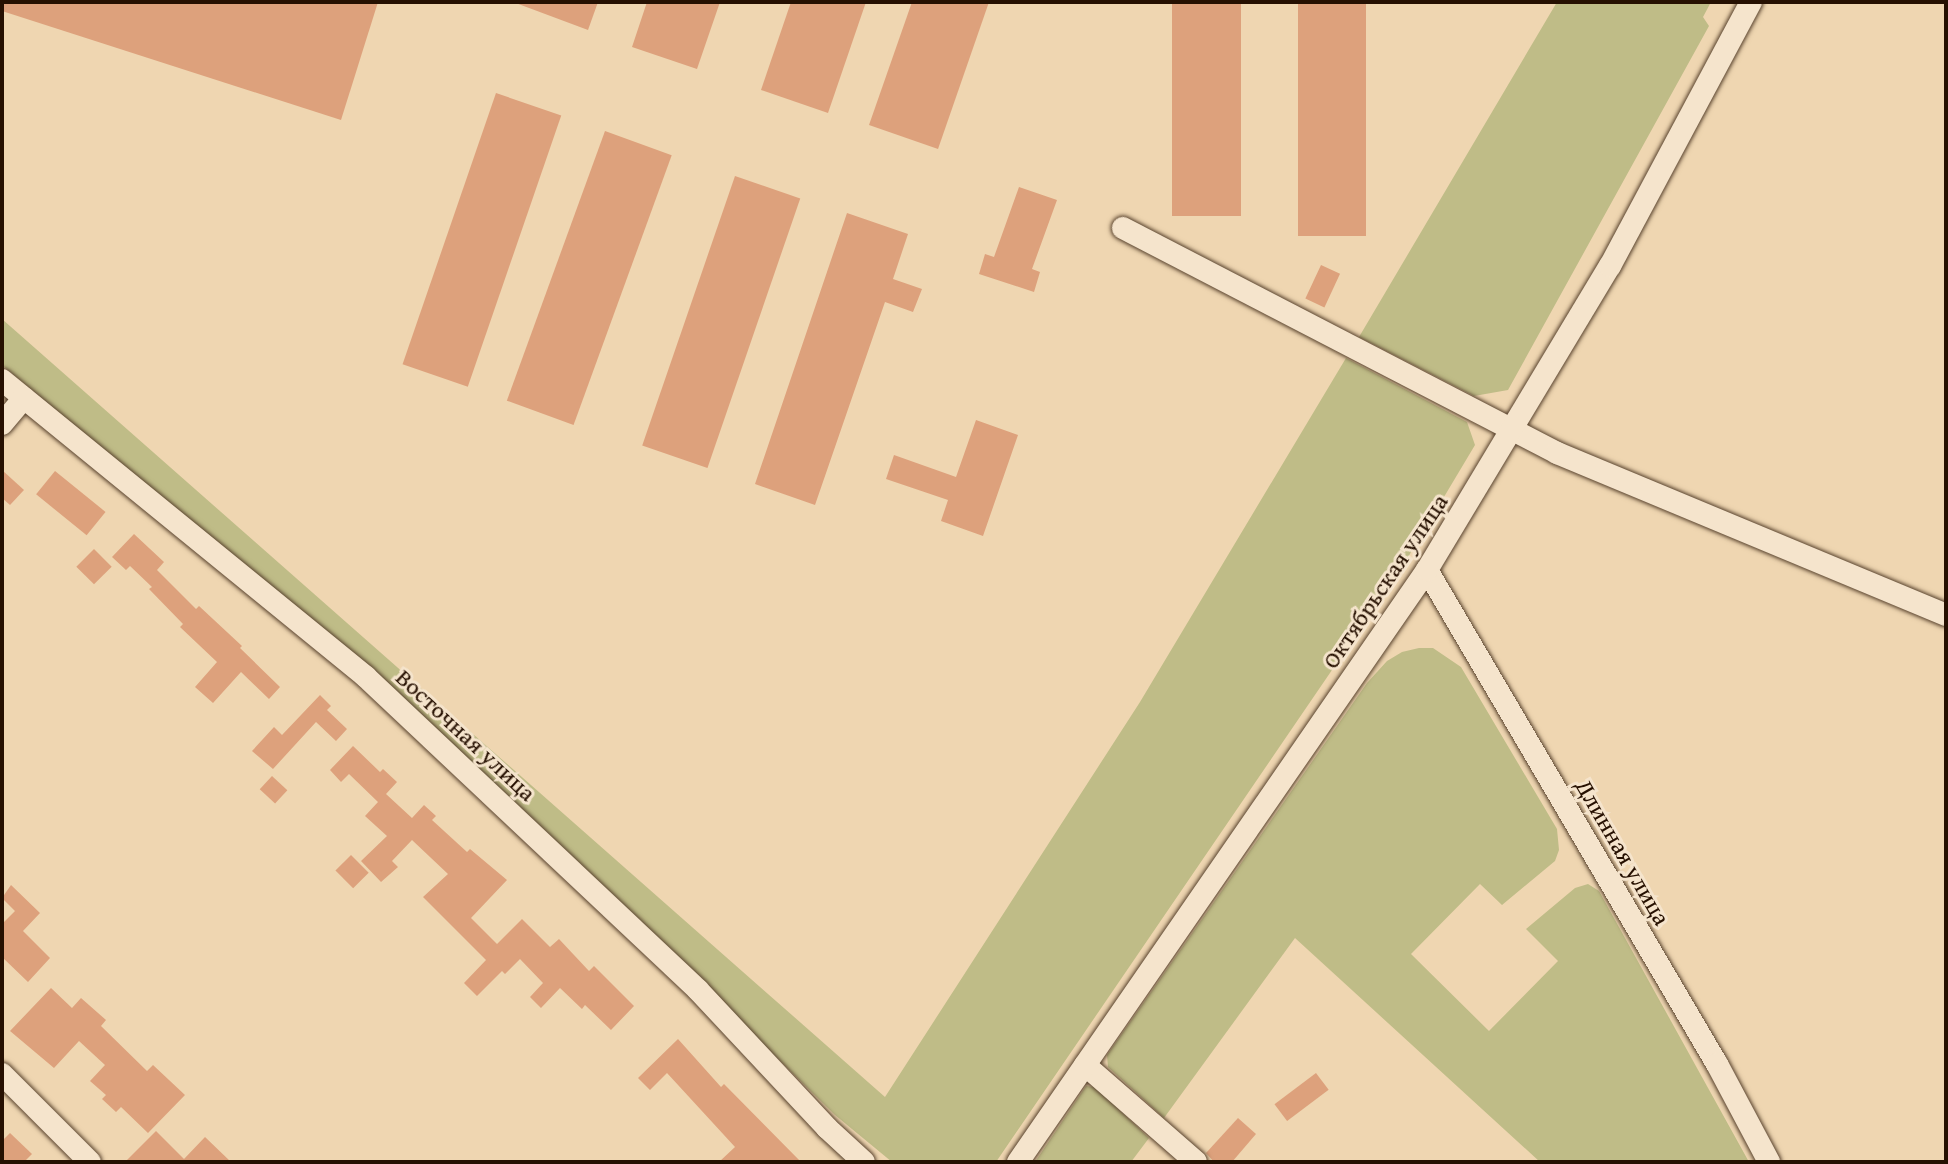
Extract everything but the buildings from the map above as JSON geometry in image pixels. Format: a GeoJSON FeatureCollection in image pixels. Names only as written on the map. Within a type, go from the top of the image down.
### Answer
{"type":"FeatureCollection","features":[{"type":"Feature","properties":{"kind":"street","name":"Октябрьская улица"},"geometry":{"type":"LineString","coordinates":[[1018,1162],[1427,570],[1617,253],[1751,2]]}},
{"type":"Feature","properties":{"kind":"street"},"geometry":{"type":"LineString","coordinates":[[1123,228],[1557,453],[1946,615]]}},
{"type":"Feature","properties":{"kind":"street","name":"Восточная улица"},"geometry":{"type":"LineString","coordinates":[[2,380],[366,677],[698,990],[827,1128],[864,1162]]}},
{"type":"Feature","properties":{"kind":"street"},"geometry":{"type":"LineString","coordinates":[[2,424],[24,398]]}},
{"type":"Feature","properties":{"kind":"street","name":"Длинная улица"},"geometry":{"type":"LineString","coordinates":[[1427,570],[1717,1064],[1769,1162]]}},
{"type":"Feature","properties":{"kind":"street"},"geometry":{"type":"LineString","coordinates":[[1085,1065],[1196,1162]]}},
{"type":"Feature","properties":{"kind":"street"},"geometry":{"type":"LineString","coordinates":[[2,1074],[90,1162]]}},
{"type":"Feature","properties":{"kind":"shaded area"},"geometry":{"type":"Polygon","coordinates":[[[1557,2],[1711,2],[1703,17],[1709,26],[1508,390],[1474,396],[1359,337],[1557,2]]]}},
{"type":"Feature","properties":{"kind":"shaded area"},"geometry":{"type":"Polygon","coordinates":[[[2,319],[885,1097],[1140,702],[1346,358],[1467,422],[1475,445],[1401,569],[996,1162],[892,1162],[835,1115],[672,954],[160,497],[2,365],[2,319]]]}},
{"type":"Feature","properties":{"kind":"shaded area"},"geometry":{"type":"Polygon","coordinates":[[[1433,648],[1461,667],[1557,829],[1559,850],[1555,861],[1502,905],[1480,884],[1411,954],[1489,1031],[1558,961],[1526,929],[1575,888],[1588,884],[1599,891],[1749,1162],[1540,1162],[1295,938],[1164,1118],[1108,1067],[1107,1055],[1367,683],[1387,661],[1402,652],[1433,648]]]}},
{"type":"Feature","properties":{"kind":"shaded area"},"geometry":{"type":"Polygon","coordinates":[[[1086,1086],[1095,1087],[1149,1138],[1131,1162],[1035,1162],[1086,1086]]]}}]}
